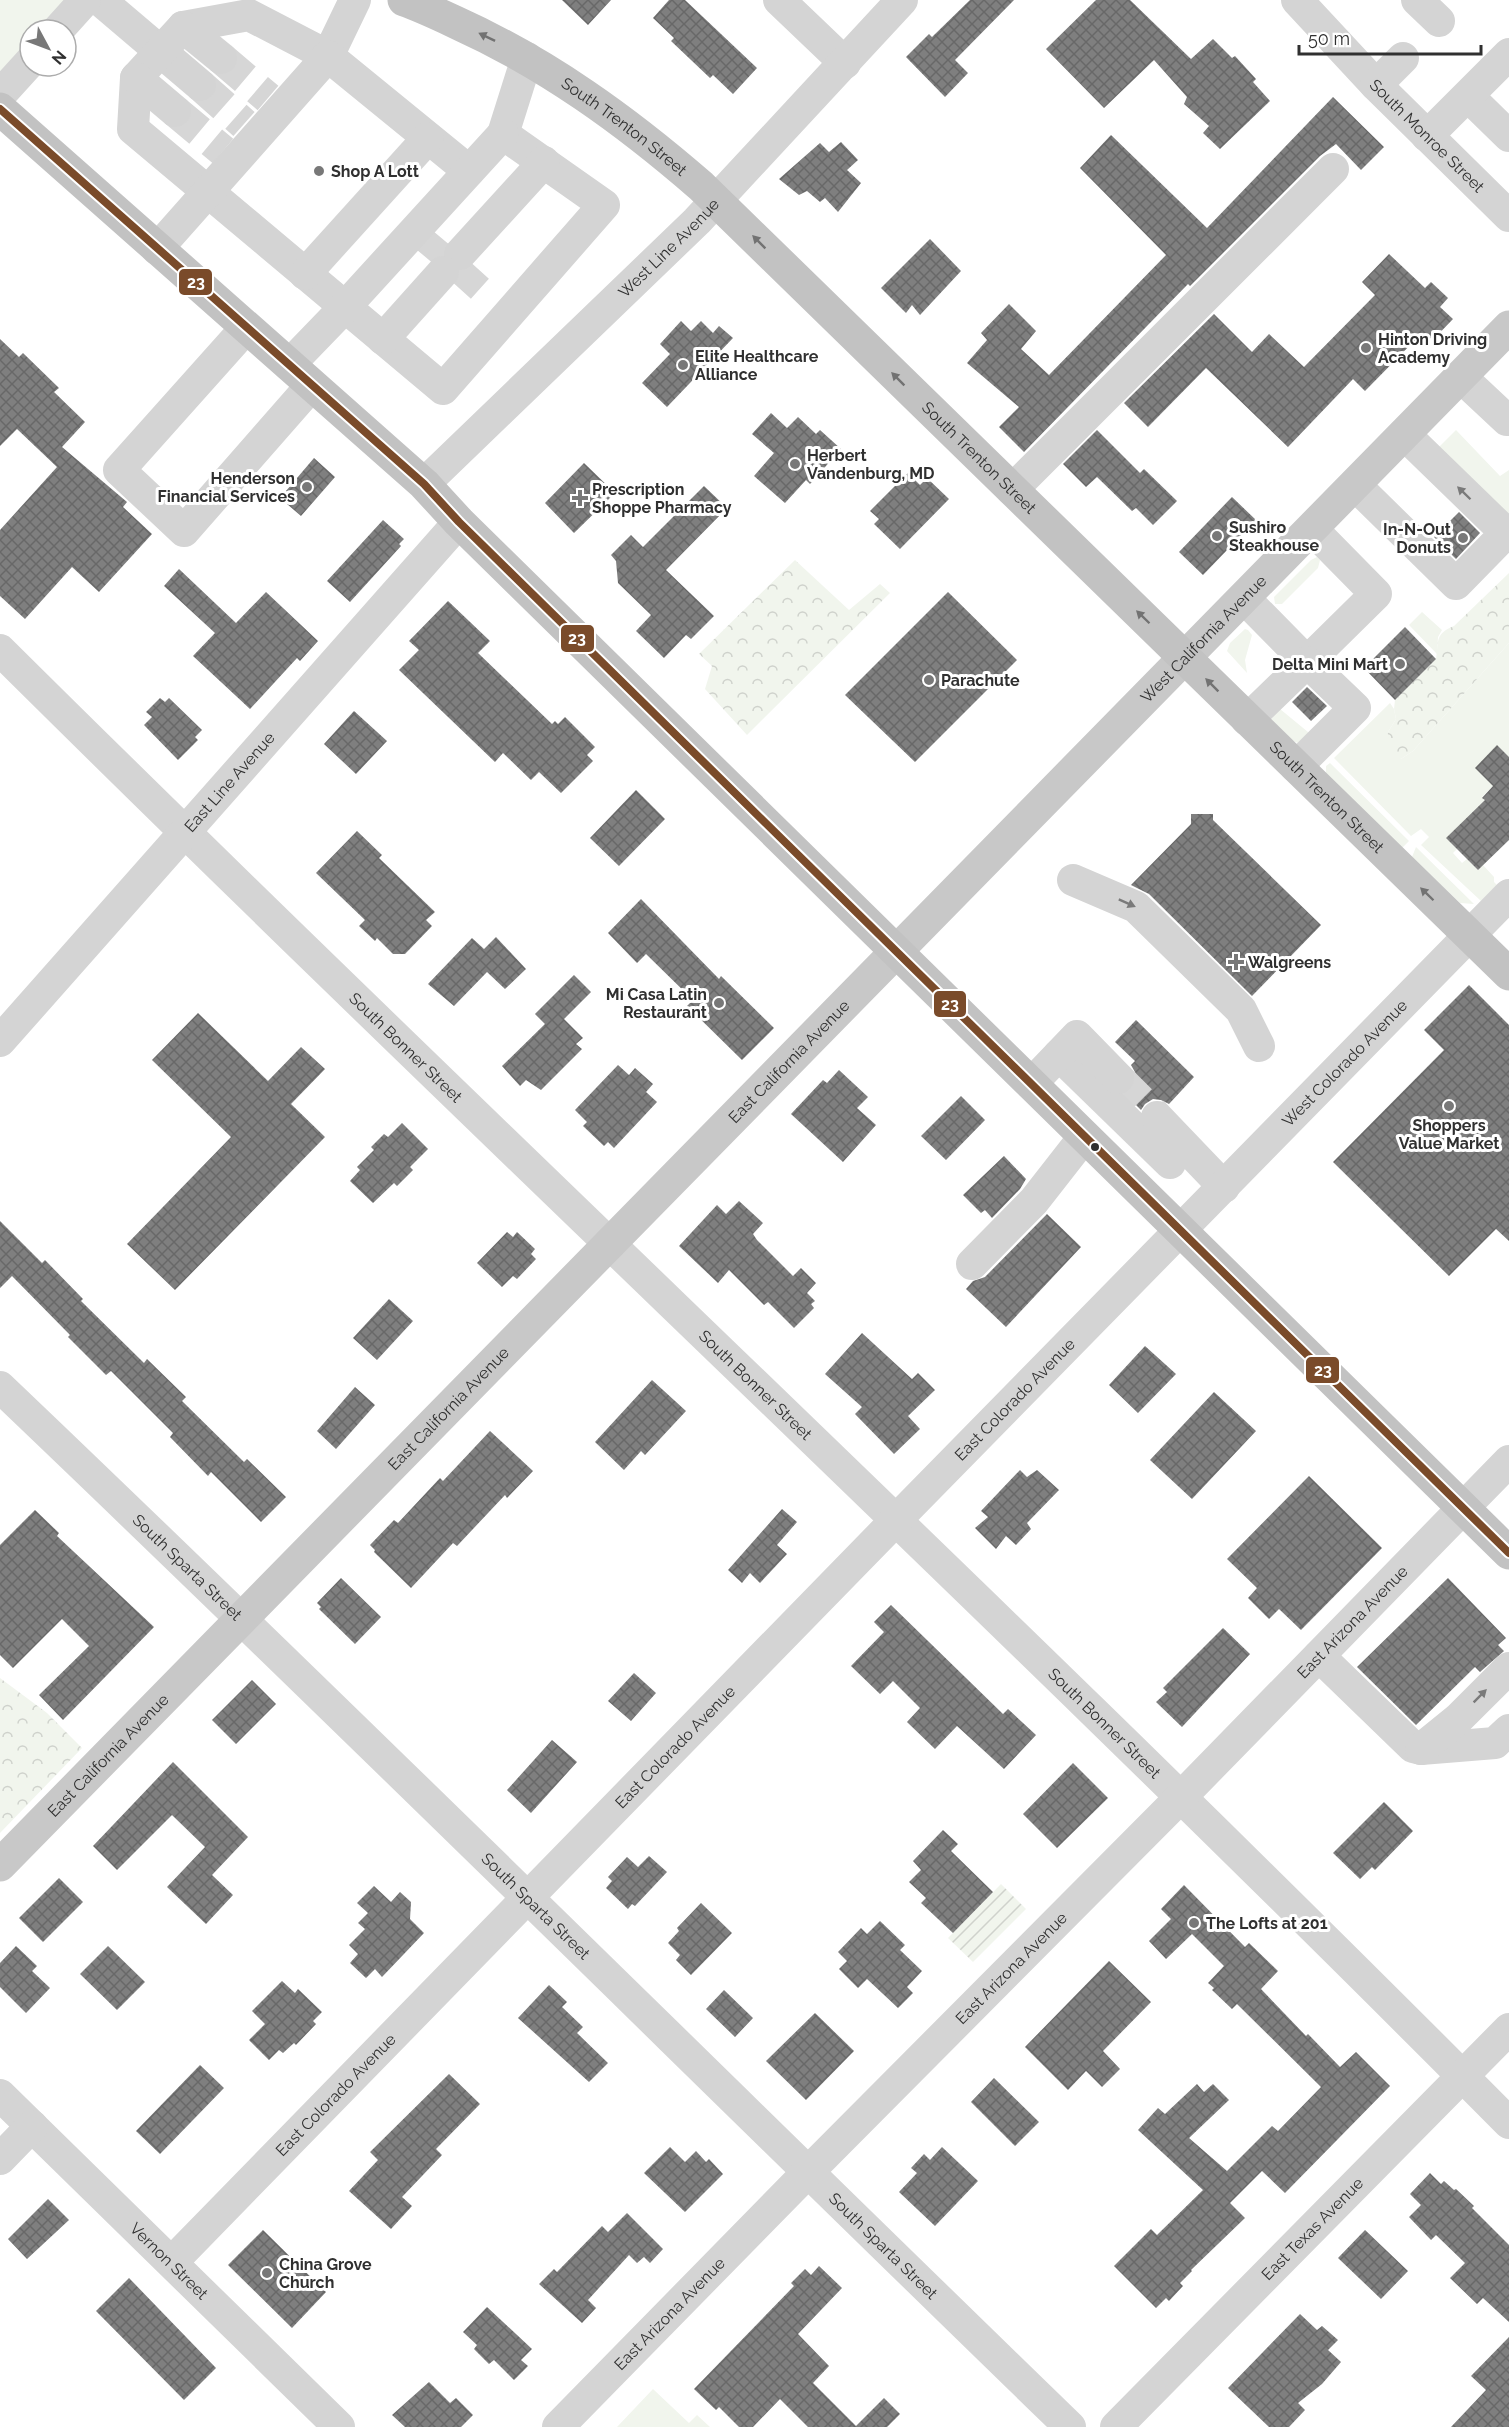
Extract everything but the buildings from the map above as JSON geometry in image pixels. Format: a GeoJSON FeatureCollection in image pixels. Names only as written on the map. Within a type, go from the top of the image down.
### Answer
{"type":"FeatureCollection","features":[{"type":"Feature","properties":{"kind":"highway","name":"South Trenton Street"},"geometry":{"type":"LineString","coordinates":[[404,0],[488,37],[548,70],[606,109],[661,151],[717,200],[1509,974]]}},
{"type":"Feature","properties":{"kind":"highway"},"geometry":{"type":"LineString","coordinates":[[0,110],[424,484],[459,522],[1509,1553]]}},
{"type":"Feature","properties":{"kind":"main road","name":"West California Avenue"},"geometry":{"type":"LineString","coordinates":[[897,952],[1509,327]]}},
{"type":"Feature","properties":{"kind":"main road","name":"East California Avenue"},"geometry":{"type":"LineString","coordinates":[[0,1865],[897,952]]}},
{"type":"Feature","properties":{"kind":"street"},"geometry":{"type":"LineString","coordinates":[[69,18],[85,0]]}},
{"type":"Feature","properties":{"kind":"street"},"geometry":{"type":"LineString","coordinates":[[100,0],[200,85]]}},
{"type":"Feature","properties":{"kind":"street"},"geometry":{"type":"LineString","coordinates":[[157,249],[207,192],[229,156],[251,130],[275,104],[328,56],[355,0]]}},
{"type":"Feature","properties":{"kind":"street"},"geometry":{"type":"LineString","coordinates":[[779,0],[845,63]]}},
{"type":"Feature","properties":{"kind":"street","name":"West Line Avenue"},"geometry":{"type":"LineString","coordinates":[[424,484],[717,200],[902,0]]}},
{"type":"Feature","properties":{"kind":"street","name":"South Monroe Street"},"geometry":{"type":"LineString","coordinates":[[1298,0],[1376,85],[1509,216]]}},
{"type":"Feature","properties":{"kind":"street"},"geometry":{"type":"LineString","coordinates":[[1417,0],[1439,21]]}},
{"type":"Feature","properties":{"kind":"street"},"geometry":{"type":"LineString","coordinates":[[469,171],[328,56],[249,15],[183,27],[136,78],[133,129],[443,389],[604,205],[503,134]]}},
{"type":"Feature","properties":{"kind":"street"},"geometry":{"type":"LineString","coordinates":[[183,27],[221,58]]}},
{"type":"Feature","properties":{"kind":"street"},"geometry":{"type":"LineString","coordinates":[[1427,135],[1509,54]]}},
{"type":"Feature","properties":{"kind":"street"},"geometry":{"type":"LineString","coordinates":[[246,328],[119,470],[184,531],[300,375],[345,307],[503,134],[527,58]]}},
{"type":"Feature","properties":{"kind":"street"},"geometry":{"type":"LineString","coordinates":[[1376,85],[1403,58]]}},
{"type":"Feature","properties":{"kind":"street"},"geometry":{"type":"LineString","coordinates":[[0,95],[18,75]]}},
{"type":"Feature","properties":{"kind":"street"},"geometry":{"type":"LineString","coordinates":[[136,78],[175,111]]}},
{"type":"Feature","properties":{"kind":"street"},"geometry":{"type":"LineString","coordinates":[[1468,96],[1509,136]]}},
{"type":"Feature","properties":{"kind":"street"},"geometry":{"type":"LineString","coordinates":[[304,274],[428,138]]}},
{"type":"Feature","properties":{"kind":"street"},"geometry":{"type":"LineString","coordinates":[[383,339],[544,162]]}},
{"type":"Feature","properties":{"kind":"street"},"geometry":{"type":"LineString","coordinates":[[1012,490],[1332,169]]}},
{"type":"Feature","properties":{"kind":"street"},"geometry":{"type":"LineString","coordinates":[[1461,376],[1507,420]]}},
{"type":"Feature","properties":{"kind":"street"},"geometry":{"type":"LineString","coordinates":[[1355,485],[1456,584],[1506,533],[1404,435]]}},
{"type":"Feature","properties":{"kind":"street","name":"East Line Avenue"},"geometry":{"type":"LineString","coordinates":[[0,1041],[459,522]]}},
{"type":"Feature","properties":{"kind":"street"},"geometry":{"type":"LineString","coordinates":[[1247,720],[1376,594],[1312,529]]}},
{"type":"Feature","properties":{"kind":"street"},"geometry":{"type":"LineString","coordinates":[[1244,598],[1355,708],[1296,767]]}},
{"type":"Feature","properties":{"kind":"street","name":"South Bonner Street"},"geometry":{"type":"LineString","coordinates":[[0,650],[184,832],[896,1520],[1509,2123]]}},
{"type":"Feature","properties":{"kind":"street"},"geometry":{"type":"LineString","coordinates":[[1073,880],[1136,907],[1241,1010],[1259,1046]]}},
{"type":"Feature","properties":{"kind":"street","name":"West Colorado Avenue"},"geometry":{"type":"LineString","coordinates":[[1180,1232],[1509,895]]}},
{"type":"Feature","properties":{"kind":"street"},"geometry":{"type":"LineString","coordinates":[[1031,1084],[1077,1036],[1118,1078]]}},
{"type":"Feature","properties":{"kind":"street"},"geometry":{"type":"LineString","coordinates":[[1059,1055],[1178,1155],[1224,1187]]}},
{"type":"Feature","properties":{"kind":"street"},"geometry":{"type":"LineString","coordinates":[[1156,1117],[1178,1155]]}},
{"type":"Feature","properties":{"kind":"street"},"geometry":{"type":"LineString","coordinates":[[972,1264],[1034,1201],[1084,1137]]}},
{"type":"Feature","properties":{"kind":"street"},"geometry":{"type":"LineString","coordinates":[[1141,1193],[1178,1155]]}},
{"type":"Feature","properties":{"kind":"street","name":"East Colorado Avenue"},"geometry":{"type":"LineString","coordinates":[[172,2262],[1180,1232]]}},
{"type":"Feature","properties":{"kind":"street","name":"South Sparta Street"},"geometry":{"type":"LineString","coordinates":[[0,1387],[242,1618],[527,1899],[1070,2427]]}},
{"type":"Feature","properties":{"kind":"street","name":"East Arizona Avenue"},"geometry":{"type":"LineString","coordinates":[[558,2427],[1180,1798],[1509,1461]]}},
{"type":"Feature","properties":{"kind":"street"},"geometry":{"type":"LineString","coordinates":[[1319,1656],[1410,1744],[1420,1749],[1495,1743],[1509,1730]]}},
{"type":"Feature","properties":{"kind":"street"},"geometry":{"type":"LineString","coordinates":[[1420,1749],[1458,1719],[1509,1668]]}},
{"type":"Feature","properties":{"kind":"street"},"geometry":{"type":"LineString","coordinates":[[1420,1749],[1475,1733],[1509,1698]]}},
{"type":"Feature","properties":{"kind":"street","name":"East Texas Avenue"},"geometry":{"type":"LineString","coordinates":[[1116,2427],[1509,2029]]}},
{"type":"Feature","properties":{"kind":"street","name":"Vernon Street"},"geometry":{"type":"LineString","coordinates":[[0,2096],[339,2427]]}},
{"type":"Feature","properties":{"kind":"street"},"geometry":{"type":"LineString","coordinates":[[0,2158],[32,2126]]}},
{"type":"Feature","properties":{"kind":"green space"},"geometry":{"type":"Polygon","coordinates":[[[0,0],[68,0],[52,18],[18,18],[18,56],[0,76],[0,0]]]}},
{"type":"Feature","properties":{"kind":"green space"},"geometry":{"type":"Polygon","coordinates":[[[1456,430],[1500,476],[1509,470],[1509,523],[1436,450],[1456,430]]]}},
{"type":"Feature","properties":{"kind":"green space"},"geometry":{"type":"Polygon","coordinates":[[[1317,557],[1320,560],[1318,568],[1282,604],[1275,604],[1274,597],[1311,560],[1317,557]]]}},
{"type":"Feature","properties":{"kind":"green space"},"geometry":{"type":"Polygon","coordinates":[[[795,560],[849,610],[880,584],[890,593],[747,735],[705,689],[712,666],[699,654],[795,560]]]}},
{"type":"Feature","properties":{"kind":"green space"},"geometry":{"type":"Polygon","coordinates":[[[1509,573],[1509,643],[1413,751],[1401,759],[1387,749],[1388,732],[1396,719],[1395,700],[1436,659],[1440,635],[1454,626],[1509,573]]]}},
{"type":"Feature","properties":{"kind":"green space"},"geometry":{"type":"Polygon","coordinates":[[[1422,612],[1442,630],[1438,637],[1437,654],[1409,625],[1422,612]]]}},
{"type":"Feature","properties":{"kind":"green space"},"geometry":{"type":"Polygon","coordinates":[[[1245,629],[1252,635],[1245,660],[1247,673],[1227,651],[1230,643],[1245,629]]]}},
{"type":"Feature","properties":{"kind":"green space"},"geometry":{"type":"Polygon","coordinates":[[[1509,643],[1509,796],[1496,783],[1482,797],[1485,800],[1447,838],[1457,849],[1453,853],[1462,863],[1467,859],[1478,870],[1483,865],[1494,877],[1497,885],[1481,901],[1421,845],[1429,837],[1421,829],[1411,836],[1334,758],[1390,703],[1396,719],[1388,732],[1401,759],[1413,751],[1509,643]]]}},
{"type":"Feature","properties":{"kind":"green space"},"geometry":{"type":"Polygon","coordinates":[[[1280,709],[1308,732],[1308,736],[1298,743],[1293,741],[1271,719],[1280,709]]]}},
{"type":"Feature","properties":{"kind":"green space"},"geometry":{"type":"Polygon","coordinates":[[[1330,763],[1409,841],[1402,848],[1326,775],[1326,766],[1330,763]]]}},
{"type":"Feature","properties":{"kind":"green space"},"geometry":{"type":"Polygon","coordinates":[[[1416,847],[1474,904],[1460,903],[1412,857],[1416,847]]]}},
{"type":"Feature","properties":{"kind":"green space"},"geometry":{"type":"Polygon","coordinates":[[[0,1678],[47,1713],[82,1748],[0,1833],[0,1678]]]}},
{"type":"Feature","properties":{"kind":"green space"},"geometry":{"type":"Polygon","coordinates":[[[1001,1884],[1026,1909],[973,1962],[948,1938],[1001,1884]]]}},
{"type":"Feature","properties":{"kind":"green space"},"geometry":{"type":"Polygon","coordinates":[[[653,2389],[689,2423],[697,2415],[710,2427],[617,2427],[653,2389]]]}},
{"type":"Feature","properties":{"kind":"tunnel"},"geometry":{"type":"LineString","coordinates":[[221,58],[268,98]]}},
{"type":"Feature","properties":{"kind":"tunnel"},"geometry":{"type":"LineString","coordinates":[[200,85],[244,124]]}},
{"type":"Feature","properties":{"kind":"tunnel"},"geometry":{"type":"LineString","coordinates":[[175,111],[223,151]]}},
{"type":"Feature","properties":{"kind":"tunnel"},"geometry":{"type":"LineString","coordinates":[[429,260],[445,241]]}},
{"type":"Feature","properties":{"kind":"tunnel"},"geometry":{"type":"LineString","coordinates":[[459,288],[477,268]]}},
{"type":"Feature","properties":{"kind":"tunnel"},"geometry":{"type":"LineString","coordinates":[[1118,1078],[1157,1117]]}},
{"type":"Feature","properties":{"kind":"transit line","name":"23"},"geometry":{"type":"LineString","coordinates":[[0,109],[424,484],[459,522],[1509,1553]]}},
{"type":"Feature","properties":{"kind":"place","name":"Shop A Lott"},"geometry":{"type":"Point","coordinates":[319,171]}},
{"type":"Feature","properties":{"kind":"place","name":"Hinton Driving Academy"},"geometry":{"type":"Point","coordinates":[1366,348]}},
{"type":"Feature","properties":{"kind":"place","name":"Elite Healthcare Alliance"},"geometry":{"type":"Point","coordinates":[683,365]}},
{"type":"Feature","properties":{"kind":"place","name":"Herbert Vandenburg, MD"},"geometry":{"type":"Point","coordinates":[795,464]}},
{"type":"Feature","properties":{"kind":"place","name":"Henderson Financial Services"},"geometry":{"type":"Point","coordinates":[307,487]}},
{"type":"Feature","properties":{"kind":"place","name":"Prescription Shoppe Pharmacy"},"geometry":{"type":"Point","coordinates":[580,498]}},
{"type":"Feature","properties":{"kind":"place","name":"Sushiro Steakhouse"},"geometry":{"type":"Point","coordinates":[1217,536]}},
{"type":"Feature","properties":{"kind":"place","name":"In-N-Out Donuts"},"geometry":{"type":"Point","coordinates":[1463,538]}},
{"type":"Feature","properties":{"kind":"place","name":"Delta Mini Mart"},"geometry":{"type":"Point","coordinates":[1400,664]}},
{"type":"Feature","properties":{"kind":"place","name":"Parachute"},"geometry":{"type":"Point","coordinates":[929,680]}},
{"type":"Feature","properties":{"kind":"place","name":"Walgreens"},"geometry":{"type":"Point","coordinates":[1236,962]}},
{"type":"Feature","properties":{"kind":"place","name":"Mi Casa Latin Restaurant"},"geometry":{"type":"Point","coordinates":[719,1003]}},
{"type":"Feature","properties":{"kind":"place","name":"Shoppers Value Market"},"geometry":{"type":"Point","coordinates":[1449,1106]}},
{"type":"Feature","properties":{"kind":"place","name":"The Lofts at 201"},"geometry":{"type":"Point","coordinates":[1194,1923]}},
{"type":"Feature","properties":{"kind":"place","name":"China Grove Church"},"geometry":{"type":"Point","coordinates":[267,2273]}}]}
